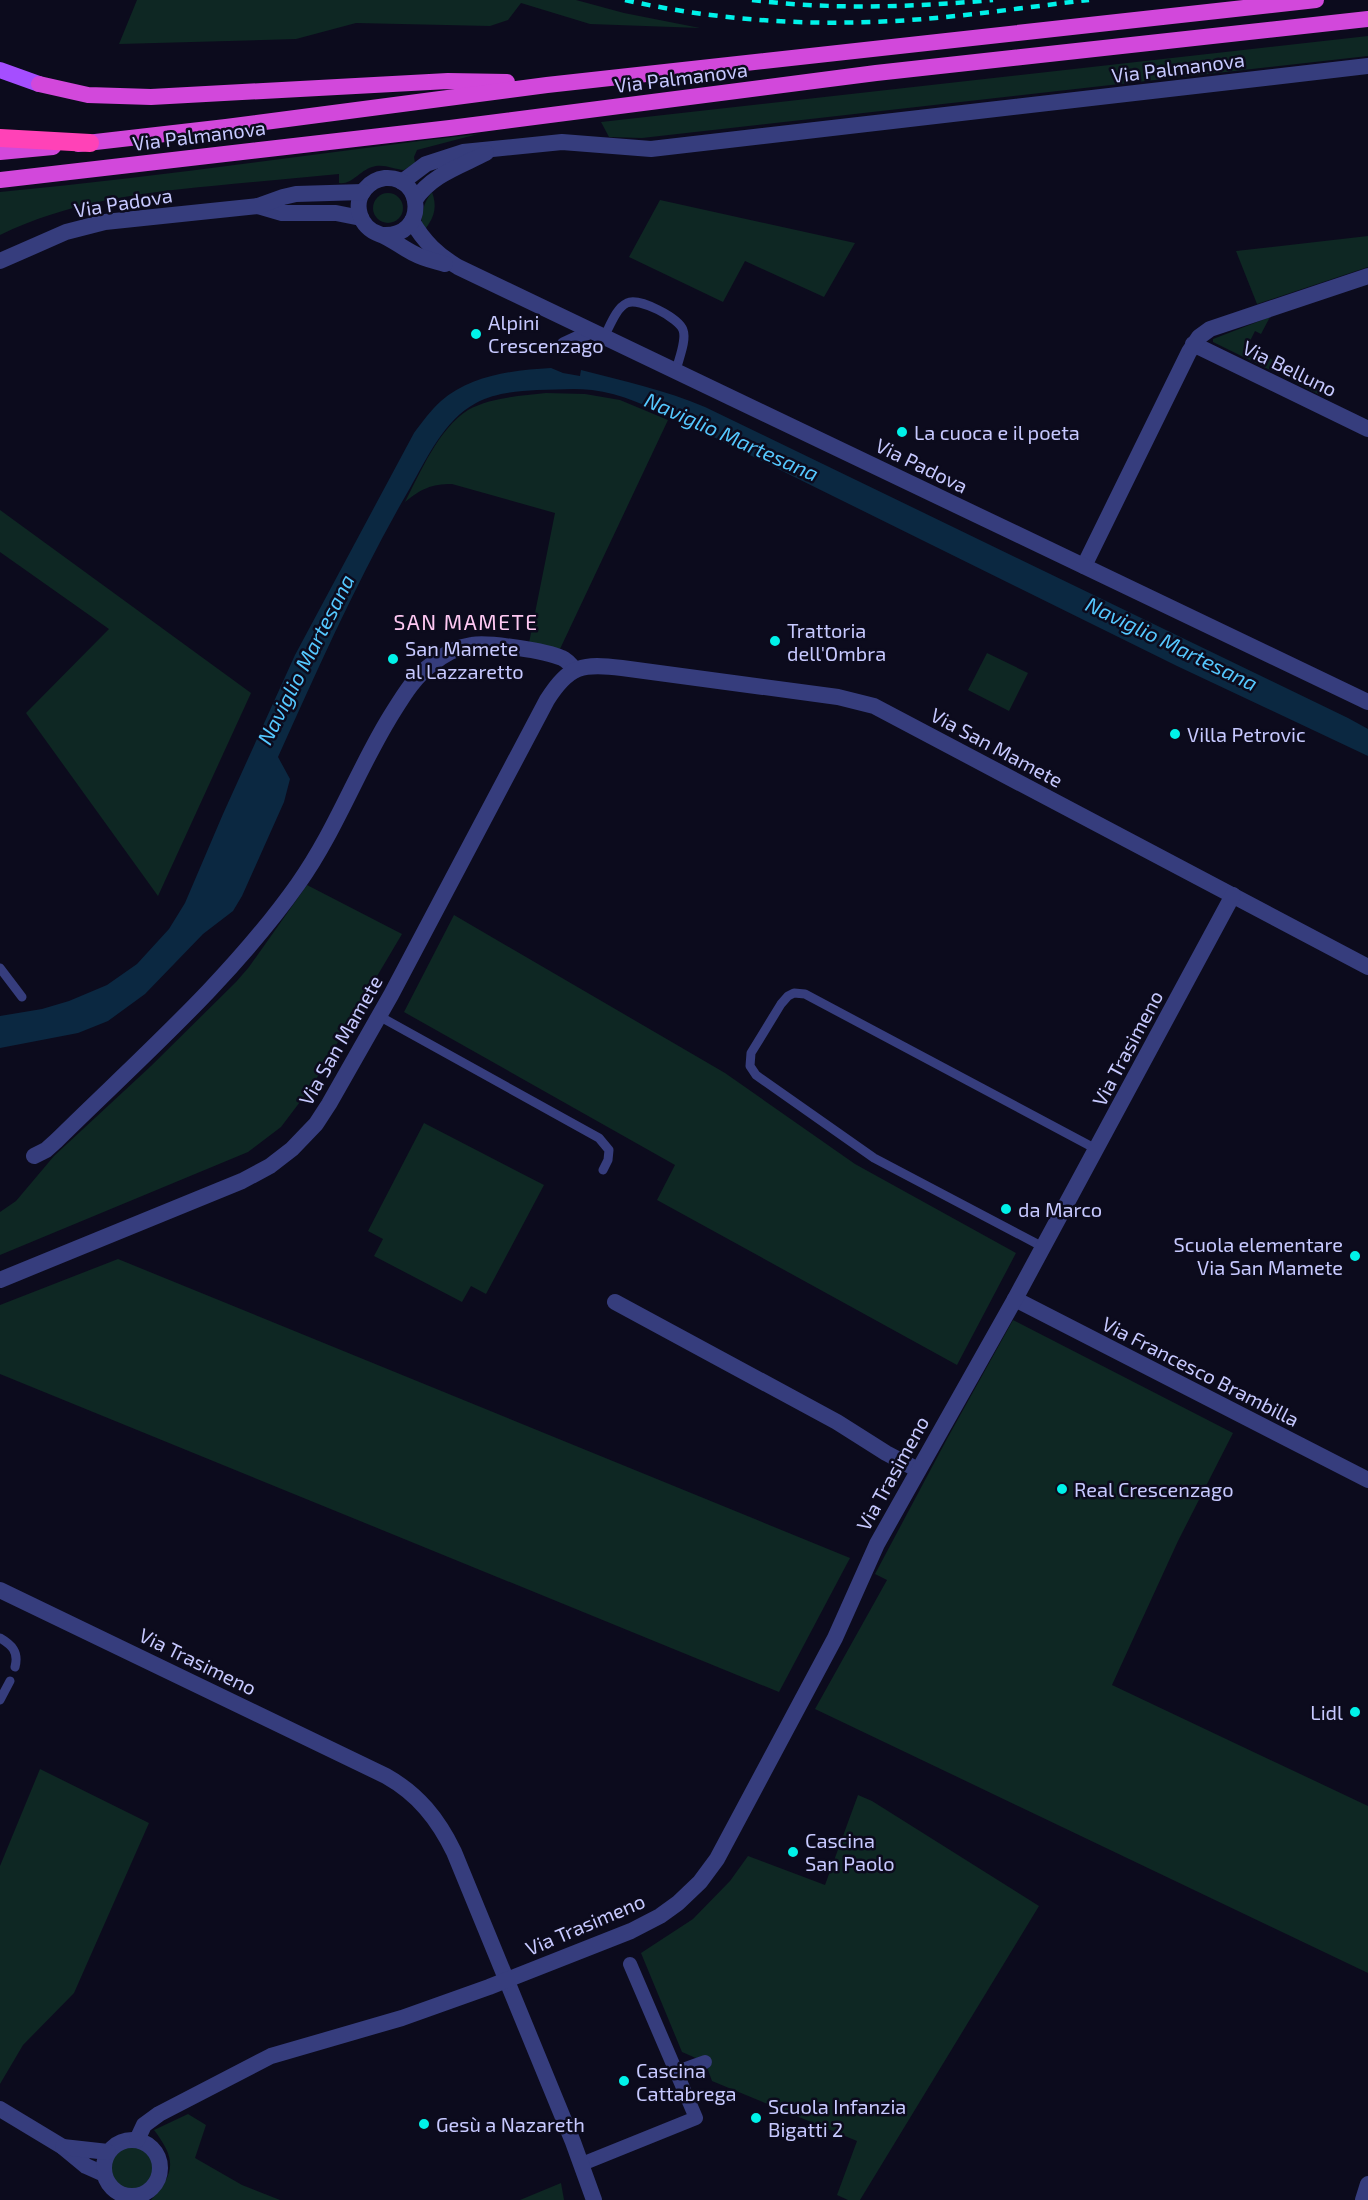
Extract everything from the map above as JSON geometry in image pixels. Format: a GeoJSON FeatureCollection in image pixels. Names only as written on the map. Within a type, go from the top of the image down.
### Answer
{"type":"FeatureCollection","features":[{"type":"Feature","properties":{"kind":"highway","name":"Via Palmanova"},"geometry":{"type":"LineString","coordinates":[[0,152],[226,128],[546,85],[1316,0]]}},
{"type":"Feature","properties":{"kind":"highway","name":"Via Palmanova"},"geometry":{"type":"LineString","coordinates":[[0,180],[450,128],[876,73],[1368,19]]}},
{"type":"Feature","properties":{"kind":"highway"},"geometry":{"type":"LineString","coordinates":[[39,84],[88,94],[151,97],[448,81],[546,85]]}},
{"type":"Feature","properties":{"kind":"highway"},"geometry":{"type":"LineString","coordinates":[[0,138],[90,143]]}},
{"type":"Feature","properties":{"kind":"main road"},"geometry":{"type":"LineString","coordinates":[[0,70],[39,84]]}},
{"type":"Feature","properties":{"kind":"street","name":"Via Palmanova"},"geometry":{"type":"LineString","coordinates":[[402,182],[426,164],[444,157],[462,152],[536,143],[562,142],[641,149],[660,148],[1368,66]]}},
{"type":"Feature","properties":{"kind":"street","name":"Via Palmanova"},"geometry":{"type":"LineString","coordinates":[[415,200],[434,180],[492,150]]}},
{"type":"Feature","properties":{"kind":"street"},"geometry":{"type":"LineString","coordinates":[[361,218],[359,204],[369,184],[379,179],[393,179],[402,182],[411,190],[416,210],[412,221],[400,233],[383,235]]}},
{"type":"Feature","properties":{"kind":"street","name":"Via Padova"},"geometry":{"type":"LineString","coordinates":[[0,261],[66,232],[105,222],[258,206],[282,196],[296,194],[363,192]]}},
{"type":"Feature","properties":{"kind":"street","name":"Via Padova"},"geometry":{"type":"LineString","coordinates":[[258,206],[282,213],[336,213],[361,218],[369,229],[421,257],[458,267]]}},
{"type":"Feature","properties":{"kind":"street","name":"Via Padova"},"geometry":{"type":"LineString","coordinates":[[412,221],[430,247],[458,267],[1368,702]]}},
{"type":"Feature","properties":{"kind":"street"},"geometry":{"type":"LineString","coordinates":[[1084,566],[1193,344],[1203,333],[1214,327],[1368,276]]}},
{"type":"Feature","properties":{"kind":"street"},"geometry":{"type":"LineString","coordinates":[[564,344],[598,334]]}},
{"type":"Feature","properties":{"kind":"street","name":"Via Belluno"},"geometry":{"type":"LineString","coordinates":[[1193,344],[1368,429]]}},
{"type":"Feature","properties":{"kind":"street"},"geometry":{"type":"LineString","coordinates":[[34,1156],[46,1150],[93,1105],[222,976],[265,927],[296,886],[319,850],[380,734],[406,692],[424,670],[453,651],[472,645],[485,644],[509,646],[561,657],[575,670]]}},
{"type":"Feature","properties":{"kind":"street","name":"Via San Mamete"},"geometry":{"type":"LineString","coordinates":[[0,1280],[242,1181],[279,1160],[299,1143],[321,1116],[379,1017],[547,700],[558,682],[575,670],[611,666],[838,697],[867,704],[908,723],[1368,967]]}},
{"type":"Feature","properties":{"kind":"street","name":"Via Trasimeno"},"geometry":{"type":"LineString","coordinates":[[137,2140],[144,2125],[159,2114],[271,2056],[368,2029],[604,1942],[651,1921],[678,1903],[705,1875],[717,1859],[835,1638],[867,1562],[1015,1299],[1233,896]]}},
{"type":"Feature","properties":{"kind":"street","name":"Via Francesco Brambilla"},"geometry":{"type":"LineString","coordinates":[[1015,1299],[1368,1480]]}},
{"type":"Feature","properties":{"kind":"street"},"geometry":{"type":"LineString","coordinates":[[615,1302],[837,1422],[918,1470]]}},
{"type":"Feature","properties":{"kind":"street","name":"Via Trasimeno"},"geometry":{"type":"LineString","coordinates":[[0,1590],[375,1770],[409,1790],[429,1810],[445,1834],[506,1980]]}},
{"type":"Feature","properties":{"kind":"street"},"geometry":{"type":"LineString","coordinates":[[583,2167],[582,2164],[696,2118],[630,1964]]}},
{"type":"Feature","properties":{"kind":"street"},"geometry":{"type":"LineString","coordinates":[[506,1980],[583,2167],[594,2200]]}},
{"type":"Feature","properties":{"kind":"street"},"geometry":{"type":"LineString","coordinates":[[676,2073],[705,2062]]}},
{"type":"Feature","properties":{"kind":"street"},"geometry":{"type":"LineString","coordinates":[[0,2109],[63,2147],[86,2166],[104,2174]]}},
{"type":"Feature","properties":{"kind":"street"},"geometry":{"type":"LineString","coordinates":[[137,2140],[150,2146],[158,2157],[160,2166],[158,2178],[150,2190],[137,2196],[123,2195],[111,2188],[104,2174],[104,2162],[108,2152],[120,2142],[137,2140]]}},
{"type":"Feature","properties":{"kind":"street"},"geometry":{"type":"LineString","coordinates":[[63,2147],[108,2152]]}},
{"type":"Feature","properties":{"kind":"street"},"geometry":{"type":"LineString","coordinates":[[1363,2200],[1368,2184]]}},
{"type":"Feature","properties":{"kind":"lane"},"geometry":{"type":"LineString","coordinates":[[598,334],[627,303],[633,301],[672,317],[679,323],[684,337],[676,371]]}},
{"type":"Feature","properties":{"kind":"lane"},"geometry":{"type":"LineString","coordinates":[[0,968],[22,998]]}},
{"type":"Feature","properties":{"kind":"lane"},"geometry":{"type":"LineString","coordinates":[[1043,1247],[900,1173],[863,1151],[756,1075],[750,1066],[751,1053],[784,1000],[794,993],[806,994],[1096,1149]]}},
{"type":"Feature","properties":{"kind":"lane"},"geometry":{"type":"LineString","coordinates":[[379,1017],[603,1141],[609,1150],[608,1160],[603,1170]]}},
{"type":"Feature","properties":{"kind":"lane"},"geometry":{"type":"LineString","coordinates":[[0,1638],[10,1644],[15,1652],[17,1660],[15,1667]]}},
{"type":"Feature","properties":{"kind":"lane"},"geometry":{"type":"LineString","coordinates":[[0,1700],[10,1682]]}},
{"type":"Feature","properties":{"kind":"green space"},"geometry":{"type":"Polygon","coordinates":[[[137,0],[576,0],[624,13],[700,28],[590,24],[521,3],[508,20],[490,26],[356,23],[296,39],[119,44],[137,0]]]}},
{"type":"Feature","properties":{"kind":"green space"},"geometry":{"type":"Polygon","coordinates":[[[1368,36],[1368,56],[642,138],[609,137],[601,122],[1368,36]]]}},
{"type":"Feature","properties":{"kind":"green space"},"geometry":{"type":"Polygon","coordinates":[[[478,134],[417,150],[414,157],[415,163],[404,170],[376,166],[344,183],[339,183],[339,174],[130,196],[51,214],[0,235],[0,192],[478,134]]]}},
{"type":"Feature","properties":{"kind":"green space"},"geometry":{"type":"Polygon","coordinates":[[[432,192],[435,206],[433,215],[426,228],[422,228],[423,209],[432,192]]]}},
{"type":"Feature","properties":{"kind":"green space"},"geometry":{"type":"Polygon","coordinates":[[[388,193],[399,197],[403,208],[399,219],[388,223],[377,219],[373,208],[377,197],[388,193]]]}},
{"type":"Feature","properties":{"kind":"green space"},"geometry":{"type":"Polygon","coordinates":[[[660,200],[855,243],[824,297],[745,261],[723,302],[629,257],[660,200]]]}},
{"type":"Feature","properties":{"kind":"green space"},"geometry":{"type":"Polygon","coordinates":[[[1368,236],[1368,267],[1257,304],[1236,251],[1368,236]]]}},
{"type":"Feature","properties":{"kind":"green space"},"geometry":{"type":"Polygon","coordinates":[[[1270,317],[1261,334],[1255,331],[1247,347],[1279,363],[1274,372],[1213,342],[1213,339],[1270,317]]]}},
{"type":"Feature","properties":{"kind":"green space"},"geometry":{"type":"Polygon","coordinates":[[[1296,370],[1323,384],[1318,394],[1291,380],[1296,370]]]}},
{"type":"Feature","properties":{"kind":"green space"},"geometry":{"type":"Polygon","coordinates":[[[546,393],[585,394],[620,400],[668,420],[560,649],[529,643],[555,513],[452,484],[427,488],[405,502],[439,439],[468,410],[486,402],[546,393]]]}},
{"type":"Feature","properties":{"kind":"green space"},"geometry":{"type":"Polygon","coordinates":[[[0,510],[251,693],[158,896],[26,713],[109,629],[0,552],[0,510]]]}},
{"type":"Feature","properties":{"kind":"green space"},"geometry":{"type":"Polygon","coordinates":[[[987,653],[1028,673],[1009,711],[968,690],[987,653]]]}},
{"type":"Feature","properties":{"kind":"green space"},"geometry":{"type":"Polygon","coordinates":[[[307,885],[402,934],[312,1086],[281,1127],[248,1152],[0,1255],[0,1212],[16,1201],[54,1156],[151,1066],[236,982],[307,885]]]}},
{"type":"Feature","properties":{"kind":"green space"},"geometry":{"type":"Polygon","coordinates":[[[454,915],[725,1073],[855,1164],[1016,1253],[957,1365],[657,1200],[675,1165],[404,1012],[454,915]]]}},
{"type":"Feature","properties":{"kind":"green space"},"geometry":{"type":"Polygon","coordinates":[[[424,1123],[544,1185],[486,1294],[471,1286],[462,1302],[374,1256],[383,1239],[368,1231],[424,1123]]]}},
{"type":"Feature","properties":{"kind":"green space"},"geometry":{"type":"Polygon","coordinates":[[[118,1259],[850,1558],[779,1692],[0,1374],[0,1305],[118,1259]]]}},
{"type":"Feature","properties":{"kind":"green space"},"geometry":{"type":"Polygon","coordinates":[[[1013,1320],[1233,1433],[1178,1541],[1112,1685],[1368,1806],[1368,1973],[815,1709],[887,1580],[875,1574],[1013,1320]]]}},
{"type":"Feature","properties":{"kind":"green space"},"geometry":{"type":"Polygon","coordinates":[[[40,1769],[149,1823],[74,1993],[23,2045],[0,2084],[0,1866],[40,1769]]]}},
{"type":"Feature","properties":{"kind":"green space"},"geometry":{"type":"Polygon","coordinates":[[[858,1795],[872,1801],[1039,1906],[860,2200],[848,2200],[837,2195],[857,2141],[712,2081],[705,2062],[682,2052],[641,1953],[693,1919],[730,1881],[748,1856],[825,1885],[858,1795]]]}},
{"type":"Feature","properties":{"kind":"green space"},"geometry":{"type":"Polygon","coordinates":[[[188,2114],[206,2125],[195,2158],[242,2185],[280,2200],[151,2200],[165,2181],[170,2165],[166,2149],[154,2130],[188,2114]]]}},
{"type":"Feature","properties":{"kind":"green space"},"geometry":{"type":"Polygon","coordinates":[[[131,2145],[147,2152],[154,2168],[147,2184],[131,2191],[115,2184],[108,2168],[115,2152],[131,2145]]]}},
{"type":"Feature","properties":{"kind":"green space"},"geometry":{"type":"Polygon","coordinates":[[[561,2183],[564,2200],[520,2200],[561,2183]]]}},
{"type":"Feature","properties":{"kind":"water","name":"Naviglio Martesana"},"geometry":{"type":"Polygon","coordinates":[[[551,368],[580,376],[581,370],[659,391],[705,407],[1348,718],[1368,729],[1368,756],[1177,666],[677,419],[646,406],[614,394],[585,389],[529,390],[498,395],[476,403],[465,410],[437,441],[357,587],[278,757],[290,779],[284,802],[233,911],[203,934],[145,994],[108,1021],[78,1033],[0,1048],[0,1016],[42,1009],[69,1001],[107,985],[137,964],[169,929],[185,903],[295,655],[414,433],[427,416],[441,401],[466,385],[508,372],[551,368]]]}},
{"type":"Feature","properties":{"kind":"railway"},"geometry":{"type":"LineString","coordinates":[[625,0],[716,16],[839,23],[925,19],[1089,0]]}},
{"type":"Feature","properties":{"kind":"railway"},"geometry":{"type":"LineString","coordinates":[[752,0],[842,6],[993,0]]}},
{"type":"Feature","properties":{"kind":"place","name":"Alpini Crescenzago"},"geometry":{"type":"Point","coordinates":[476,334]}},
{"type":"Feature","properties":{"kind":"place","name":"La cuoca e il poeta"},"geometry":{"type":"Point","coordinates":[902,432]}},
{"type":"Feature","properties":{"kind":"place","name":"Trattoria dell'Ombra"},"geometry":{"type":"Point","coordinates":[775,641]}},
{"type":"Feature","properties":{"kind":"place","name":"San Mamete al Lazzaretto"},"geometry":{"type":"Point","coordinates":[393,659]}},
{"type":"Feature","properties":{"kind":"place","name":"Villa Petrovic"},"geometry":{"type":"Point","coordinates":[1175,734]}},
{"type":"Feature","properties":{"kind":"place","name":"da Marco"},"geometry":{"type":"Point","coordinates":[1006,1209]}},
{"type":"Feature","properties":{"kind":"place","name":"Scuola elementare Via San Mamete"},"geometry":{"type":"Point","coordinates":[1355,1256]}},
{"type":"Feature","properties":{"kind":"place","name":"Real Crescenzago"},"geometry":{"type":"Point","coordinates":[1062,1489]}},
{"type":"Feature","properties":{"kind":"place","name":"Lidl"},"geometry":{"type":"Point","coordinates":[1355,1712]}},
{"type":"Feature","properties":{"kind":"place","name":"Cascina San Paolo"},"geometry":{"type":"Point","coordinates":[793,1852]}},
{"type":"Feature","properties":{"kind":"place","name":"Cascina Cattabrega"},"geometry":{"type":"Point","coordinates":[624,2081]}},
{"type":"Feature","properties":{"kind":"place","name":"Scuola Infanzia Bigatti 2"},"geometry":{"type":"Point","coordinates":[756,2118]}},
{"type":"Feature","properties":{"kind":"place","name":"Gesù a Nazareth"},"geometry":{"type":"Point","coordinates":[424,2124]}},
{"type":"Feature","properties":{"kind":"district","name":"SAN MAMETE"},"geometry":{"type":"Point","coordinates":[466,621]}}]}
